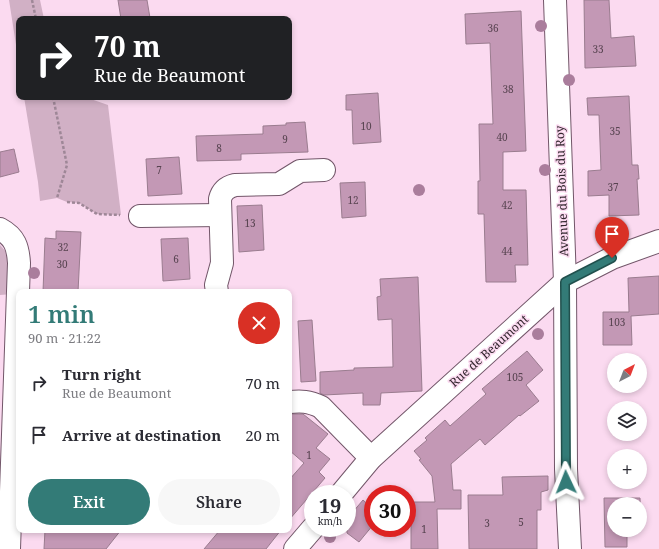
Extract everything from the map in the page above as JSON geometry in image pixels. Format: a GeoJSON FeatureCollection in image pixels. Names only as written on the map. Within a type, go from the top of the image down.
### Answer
{"type":"FeatureCollection","features":[{"type":"Feature","properties":{"kind":"street","name":"Avenue du Bois du Roy"},"geometry":{"type":"LineString","coordinates":[[555,0],[565,282],[566,468],[570,549]]}},
{"type":"Feature","properties":{"kind":"street"},"geometry":{"type":"LineString","coordinates":[[217,289],[216,285],[222,263],[220,199],[224,190],[229,186],[242,184],[279,184],[300,171],[324,170]]}},
{"type":"Feature","properties":{"kind":"street"},"geometry":{"type":"LineString","coordinates":[[140,216],[220,215]]}},
{"type":"Feature","properties":{"kind":"street"},"geometry":{"type":"LineString","coordinates":[[2,230],[15,242],[18,250],[18,289]]}},
{"type":"Feature","properties":{"kind":"street","name":"Rue de Beaumont"},"geometry":{"type":"LineString","coordinates":[[349,485],[371,458],[565,282],[612,258],[659,241]]}},
{"type":"Feature","properties":{"kind":"street"},"geometry":{"type":"LineString","coordinates":[[9,549],[16,349]]}},
{"type":"Feature","properties":{"kind":"street"},"geometry":{"type":"LineString","coordinates":[[292,402],[311,402],[320,407],[371,458]]}},
{"type":"Feature","properties":{"kind":"street"},"geometry":{"type":"LineString","coordinates":[[295,549],[305,537]]}},
{"type":"Feature","properties":{"kind":"path"},"geometry":{"type":"LineString","coordinates":[[32,0],[35,16]]}},
{"type":"Feature","properties":{"kind":"path"},"geometry":{"type":"LineString","coordinates":[[54,100],[67,165],[57,198]]}},
{"type":"Feature","properties":{"kind":"path"},"geometry":{"type":"LineString","coordinates":[[67,202],[79,203],[97,214],[140,216]]}},
{"type":"Feature","properties":{"kind":"shaded area"},"geometry":{"type":"Polygon","coordinates":[[[9,0],[40,0],[43,16],[16,16],[16,45],[9,0]]]}},
{"type":"Feature","properties":{"kind":"shaded area"},"geometry":{"type":"Polygon","coordinates":[[[24,100],[94,100],[108,105],[121,215],[97,214],[79,203],[67,202],[57,198],[40,201],[24,100]]]}},
{"type":"Feature","properties":{"kind":"shaded area"},"geometry":{"type":"Polygon","coordinates":[[[0,245],[8,254],[13,294],[0,295],[0,245]]]}},
{"type":"Feature","properties":{"kind":"building"},"geometry":{"type":"Polygon","coordinates":[[[118,0],[147,0],[150,16],[121,16],[118,0]]]}},
{"type":"Feature","properties":{"kind":"building"},"geometry":{"type":"Polygon","coordinates":[[[584,0],[609,0],[611,38],[634,36],[636,66],[585,68],[584,0]]]}},
{"type":"Feature","properties":{"kind":"building"},"geometry":{"type":"Polygon","coordinates":[[[521,11],[526,151],[503,152],[503,190],[526,190],[528,265],[515,265],[516,282],[486,282],[484,214],[478,214],[478,181],[480,181],[479,124],[493,124],[490,43],[466,44],[465,14],[521,11]]]}},
{"type":"Feature","properties":{"kind":"building"},"geometry":{"type":"Polygon","coordinates":[[[378,93],[381,142],[353,144],[352,110],[346,110],[346,95],[378,93]]]}},
{"type":"Feature","properties":{"kind":"building"},"geometry":{"type":"Polygon","coordinates":[[[629,96],[632,165],[638,165],[639,179],[637,179],[639,215],[609,216],[609,195],[588,196],[588,171],[601,170],[599,115],[588,115],[587,98],[629,96]]]}},
{"type":"Feature","properties":{"kind":"building"},"geometry":{"type":"Polygon","coordinates":[[[305,122],[308,152],[241,154],[241,160],[197,161],[196,136],[263,134],[263,126],[305,122]]]}},
{"type":"Feature","properties":{"kind":"building"},"geometry":{"type":"Polygon","coordinates":[[[14,149],[19,172],[0,177],[0,152],[14,149]]]}},
{"type":"Feature","properties":{"kind":"building"},"geometry":{"type":"Polygon","coordinates":[[[179,157],[182,194],[148,196],[146,159],[179,157]]]}},
{"type":"Feature","properties":{"kind":"building"},"geometry":{"type":"Polygon","coordinates":[[[365,182],[366,216],[342,218],[340,183],[365,182]]]}},
{"type":"Feature","properties":{"kind":"building"},"geometry":{"type":"Polygon","coordinates":[[[262,205],[264,250],[239,252],[237,206],[262,205]]]}},
{"type":"Feature","properties":{"kind":"building"},"geometry":{"type":"Polygon","coordinates":[[[56,231],[81,232],[78,289],[43,289],[45,238],[56,239],[56,231]]]}},
{"type":"Feature","properties":{"kind":"building"},"geometry":{"type":"Polygon","coordinates":[[[188,238],[190,279],[163,281],[161,239],[188,238]]]}},
{"type":"Feature","properties":{"kind":"building"},"geometry":{"type":"Polygon","coordinates":[[[659,276],[659,314],[631,316],[632,345],[603,345],[603,312],[629,312],[628,278],[659,276]]]}},
{"type":"Feature","properties":{"kind":"building"},"geometry":{"type":"Polygon","coordinates":[[[418,277],[422,391],[381,393],[380,405],[363,405],[363,393],[324,395],[320,393],[320,372],[354,370],[354,368],[393,367],[392,319],[378,320],[377,297],[381,296],[380,279],[418,277]]]}},
{"type":"Feature","properties":{"kind":"building"},"geometry":{"type":"Polygon","coordinates":[[[312,320],[316,381],[301,382],[298,321],[312,320]]]}},
{"type":"Feature","properties":{"kind":"building"},"geometry":{"type":"Polygon","coordinates":[[[527,351],[543,370],[526,385],[539,401],[520,416],[519,415],[485,445],[480,439],[451,464],[453,490],[461,490],[461,509],[437,509],[438,549],[411,549],[411,537],[416,537],[416,502],[435,502],[432,476],[419,460],[421,459],[414,451],[427,440],[425,438],[445,420],[450,426],[486,394],[482,389],[527,351]]]}},
{"type":"Feature","properties":{"kind":"building"},"geometry":{"type":"Polygon","coordinates":[[[292,414],[303,414],[328,434],[316,448],[330,459],[319,472],[325,478],[319,485],[304,485],[304,502],[292,516],[292,477],[304,463],[292,453],[292,414]]]}},
{"type":"Feature","properties":{"kind":"building"},"geometry":{"type":"Polygon","coordinates":[[[548,476],[548,490],[541,492],[541,510],[537,510],[537,549],[469,549],[468,495],[503,495],[502,477],[548,476]]]}},
{"type":"Feature","properties":{"kind":"building"},"geometry":{"type":"Polygon","coordinates":[[[604,498],[607,498],[607,537],[627,537],[627,547],[605,547],[604,498]]]}},
{"type":"Feature","properties":{"kind":"building"},"geometry":{"type":"Polygon","coordinates":[[[363,500],[364,501],[364,536],[359,542],[352,537],[356,537],[356,508],[363,500]]]}},
{"type":"Feature","properties":{"kind":"building"},"geometry":{"type":"Polygon","coordinates":[[[45,533],[119,533],[106,549],[44,549],[45,533]]]}},
{"type":"Feature","properties":{"kind":"building"},"geometry":{"type":"Polygon","coordinates":[[[217,533],[279,533],[266,549],[204,549],[217,533]]]}},
{"type":"Feature","properties":{"kind":"route"},"geometry":{"type":"LineString","coordinates":[[566,482],[565,282],[612,258]]}}]}
